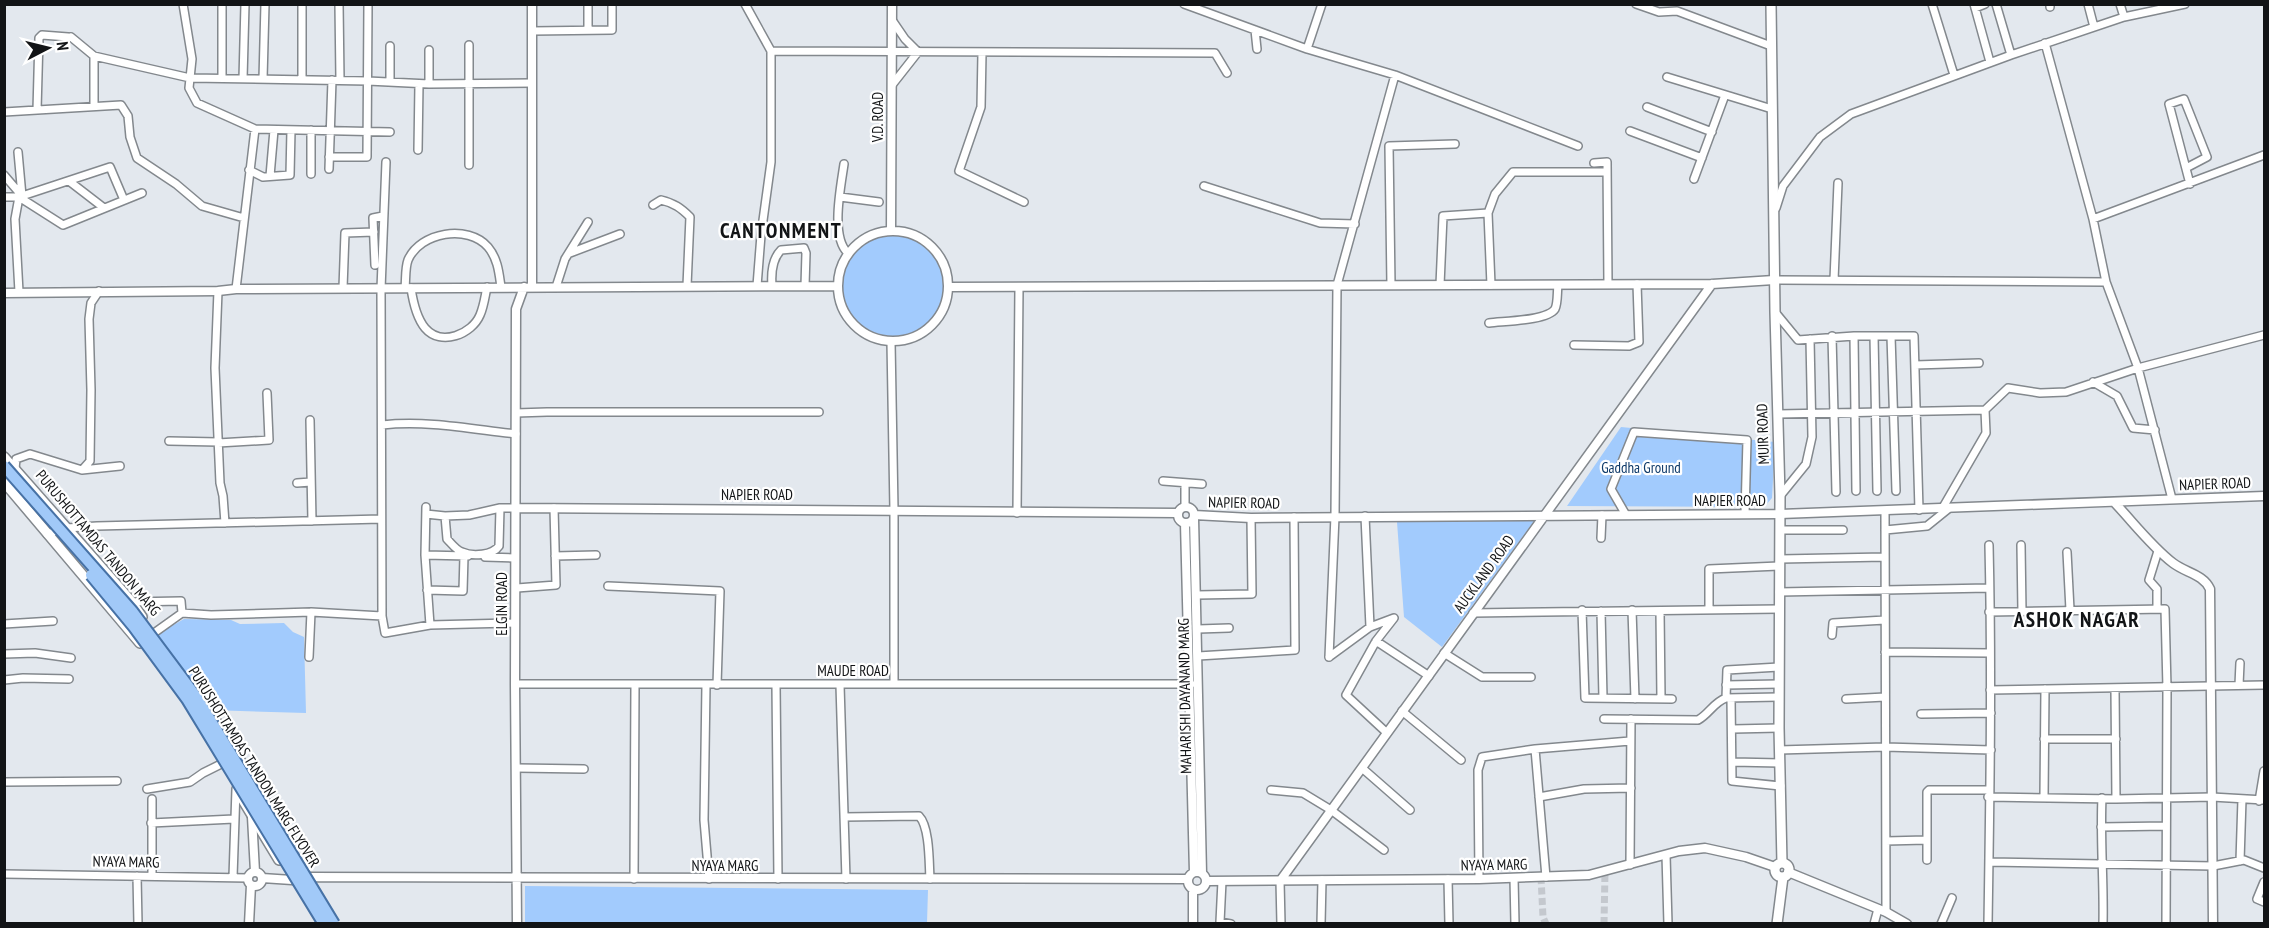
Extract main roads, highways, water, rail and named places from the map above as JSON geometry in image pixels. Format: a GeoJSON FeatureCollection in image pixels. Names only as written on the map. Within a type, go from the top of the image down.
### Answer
{"type":"FeatureCollection","features":[{"type":"Feature","properties":{"kind":"main road","name":"MUIR ROAD"},"geometry":{"type":"LineString","coordinates":[[1771,4],[1774,280],[1780,496],[1778,865],[1788,867],[1777,924]]}},
{"type":"Feature","properties":{"kind":"main road","name":"PURUSHOTTAMDAS TANDON MARG"},"geometry":{"type":"LineString","coordinates":[[4,457],[7,470],[67,528],[131,601],[204,699],[339,924]]}},
{"type":"Feature","properties":{"kind":"main road","name":"PURUSHOTTAMDAS TANDON MARG FLYOVER"},"geometry":{"type":"LineString","coordinates":[[7,470],[134,627],[187,699],[324,924]]}},
{"type":"Feature","properties":{"kind":"main road","name":"PURUSHOTTAMDAS TANDON MARG FLYOVER"},"geometry":{"type":"LineString","coordinates":[[7,470],[132,611],[197,698],[334,924]]}},
{"type":"Feature","properties":{"kind":"main road"},"geometry":{"type":"LineString","coordinates":[[4,482],[141,644],[186,704],[318,924]]}},
{"type":"Feature","properties":{"kind":"tunnel"},"geometry":{"type":"LineString","coordinates":[[1604,924],[1605,872]]}},
{"type":"Feature","properties":{"kind":"tunnel"},"geometry":{"type":"LineString","coordinates":[[1541,877],[1543,917],[1546,924]]}},
{"type":"Feature","properties":{"kind":"district","name":"CANTONMENT"},"geometry":{"type":"Point","coordinates":[781,231]}},
{"type":"Feature","properties":{"kind":"district","name":"ASHOK NAGAR"},"geometry":{"type":"Point","coordinates":[2077,620]}},
{"type":"Feature","properties":{"kind":"park label","name":"Gaddha Ground"},"geometry":{"type":"Point","coordinates":[1641,468]}}]}
